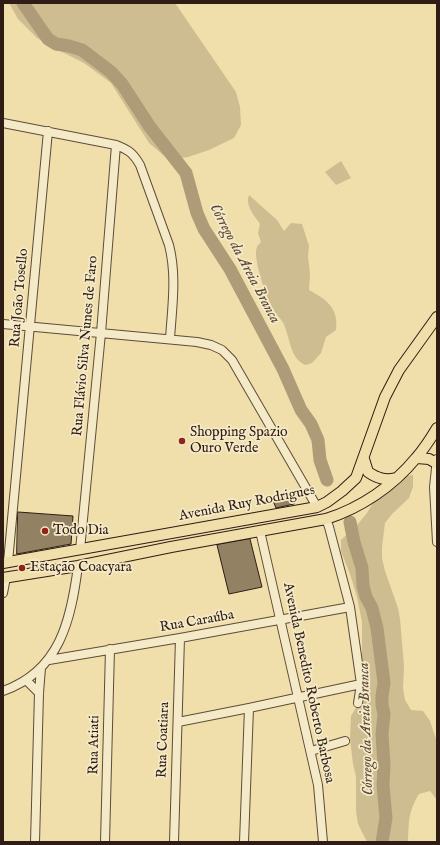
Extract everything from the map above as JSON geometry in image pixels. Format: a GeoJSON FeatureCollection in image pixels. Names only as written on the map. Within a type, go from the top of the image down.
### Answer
{"type":"FeatureCollection","features":[{"type":"Feature","properties":{"kind":"main road","name":"Avenida Ruy Rodrigues"},"geometry":{"type":"LineString","coordinates":[[6,563],[318,507],[327,502],[356,478],[364,459],[374,424],[385,397],[399,370],[437,317]]}},
{"type":"Feature","properties":{"kind":"main road","name":"Avenida Ruy Rodrigues"},"geometry":{"type":"LineString","coordinates":[[4,578],[78,566],[260,531],[326,520],[348,511],[373,497],[396,478],[416,458],[437,428]]}},
{"type":"Feature","properties":{"kind":"main road"},"geometry":{"type":"LineString","coordinates":[[416,458],[436,461]]}},
{"type":"Feature","properties":{"kind":"main road"},"geometry":{"type":"LineString","coordinates":[[364,459],[368,472],[376,478],[384,480],[396,478]]}},
{"type":"Feature","properties":{"kind":"main road"},"geometry":{"type":"LineString","coordinates":[[318,507],[321,515],[326,520]]}},
{"type":"Feature","properties":{"kind":"main road"},"geometry":{"type":"LineString","coordinates":[[78,566],[80,550]]}},
{"type":"Feature","properties":{"kind":"street"},"geometry":{"type":"LineString","coordinates":[[3,123],[116,145],[128,149],[135,155],[169,244],[174,272],[170,339]]}},
{"type":"Feature","properties":{"kind":"street","name":"Rua João Tosello"},"geometry":{"type":"LineString","coordinates":[[6,563],[31,326],[48,131]]}},
{"type":"Feature","properties":{"kind":"street","name":"Rua Flávio Silva Nunes de Faro"},"geometry":{"type":"LineString","coordinates":[[80,550],[101,333],[116,145]]}},
{"type":"Feature","properties":{"kind":"street"},"geometry":{"type":"LineString","coordinates":[[3,324],[170,339],[211,345],[222,350],[232,360],[318,507]]}},
{"type":"Feature","properties":{"kind":"street"},"geometry":{"type":"LineString","coordinates":[[436,461],[434,496],[437,542]]}},
{"type":"Feature","properties":{"kind":"street"},"geometry":{"type":"LineString","coordinates":[[326,520],[350,607],[361,684],[358,703]]}},
{"type":"Feature","properties":{"kind":"street","name":"Avenida Benedito Roberto Barbosa"},"geometry":{"type":"LineString","coordinates":[[260,531],[318,785],[323,842]]}},
{"type":"Feature","properties":{"kind":"street"},"geometry":{"type":"LineString","coordinates":[[3,691],[26,680],[41,668],[60,643],[68,624],[75,592],[78,566]]}},
{"type":"Feature","properties":{"kind":"street"},"geometry":{"type":"LineString","coordinates":[[3,593],[4,578]]}},
{"type":"Feature","properties":{"kind":"street","name":"Rua Caraúba"},"geometry":{"type":"LineString","coordinates":[[48,660],[350,607]]}},
{"type":"Feature","properties":{"kind":"street","name":"Rua Coatiara"},"geometry":{"type":"LineString","coordinates":[[174,842],[180,638]]}},
{"type":"Feature","properties":{"kind":"street","name":"Rua Atiati"},"geometry":{"type":"LineString","coordinates":[[105,842],[110,650]]}},
{"type":"Feature","properties":{"kind":"street"},"geometry":{"type":"LineString","coordinates":[[35,842],[41,668]]}},
{"type":"Feature","properties":{"kind":"street"},"geometry":{"type":"LineString","coordinates":[[26,680],[39,693]]}},
{"type":"Feature","properties":{"kind":"street"},"geometry":{"type":"LineString","coordinates":[[178,722],[361,684]]}},
{"type":"Feature","properties":{"kind":"street"},"geometry":{"type":"LineString","coordinates":[[244,842],[249,708]]}},
{"type":"Feature","properties":{"kind":"street"},"geometry":{"type":"LineString","coordinates":[[311,751],[345,741]]}},
{"type":"Feature","properties":{"kind":"shaded area"},"geometry":{"type":"Polygon","coordinates":[[[9,3],[175,3],[236,92],[240,107],[241,125],[234,138],[209,150],[188,157],[169,160],[149,143],[111,83],[84,63],[37,38],[18,19],[9,3]]]}},
{"type":"Feature","properties":{"kind":"shaded area"},"geometry":{"type":"Polygon","coordinates":[[[341,161],[351,178],[336,185],[325,172],[341,161]]]}},
{"type":"Feature","properties":{"kind":"shaded area"},"geometry":{"type":"Polygon","coordinates":[[[249,195],[277,220],[284,231],[291,223],[302,224],[309,246],[309,290],[321,297],[330,305],[336,322],[336,330],[326,337],[321,353],[312,363],[306,365],[297,359],[292,349],[284,324],[274,311],[267,296],[258,268],[256,252],[258,245],[261,242],[258,233],[260,224],[249,207],[249,195]]]}},
{"type":"Feature","properties":{"kind":"shaded area"},"geometry":{"type":"Polygon","coordinates":[[[413,475],[413,487],[409,498],[385,523],[382,558],[400,619],[404,666],[403,688],[405,700],[411,710],[423,711],[430,721],[437,742],[437,800],[430,791],[419,794],[415,800],[411,812],[408,842],[367,842],[358,824],[356,811],[356,777],[350,739],[351,716],[357,706],[362,682],[362,622],[357,597],[341,551],[341,540],[358,524],[374,501],[401,477],[413,475]]]}},
{"type":"Feature","properties":{"kind":"building"},"geometry":{"type":"Polygon","coordinates":[[[294,492],[298,499],[294,504],[276,508],[272,498],[294,492]]]}},
{"type":"Feature","properties":{"kind":"building","name":"Todo Dia"},"geometry":{"type":"Polygon","coordinates":[[[18,512],[73,516],[71,544],[17,554],[18,512]]]}},
{"type":"Feature","properties":{"kind":"building"},"geometry":{"type":"Polygon","coordinates":[[[250,539],[262,587],[229,594],[217,545],[250,539]]]}},
{"type":"Feature","properties":{"kind":"waterway","name":"Córrego da Areia Branca"},"geometry":{"type":"LineString","coordinates":[[23,3],[48,39],[56,44],[82,50],[111,72],[122,84],[150,127],[186,173],[197,213],[204,229],[230,269],[283,369],[301,410],[311,424],[318,440],[320,460],[327,480]]}},
{"type":"Feature","properties":{"kind":"waterway","name":"Córrego da Areia Branca"},"geometry":{"type":"LineString","coordinates":[[350,522],[362,568],[363,586],[366,597],[372,608],[377,628],[384,683],[382,696],[384,714],[382,734],[384,765],[383,785],[386,818],[382,842]]}},
{"type":"Feature","properties":{"kind":"place","name":"Shopping Spazio Ouro Verde"},"geometry":{"type":"Point","coordinates":[182,441]}},
{"type":"Feature","properties":{"kind":"place","name":"Todo Dia"},"geometry":{"type":"Point","coordinates":[45,531]}},
{"type":"Feature","properties":{"kind":"place","name":"Estação Coacyara"},"geometry":{"type":"Point","coordinates":[22,568]}}]}
